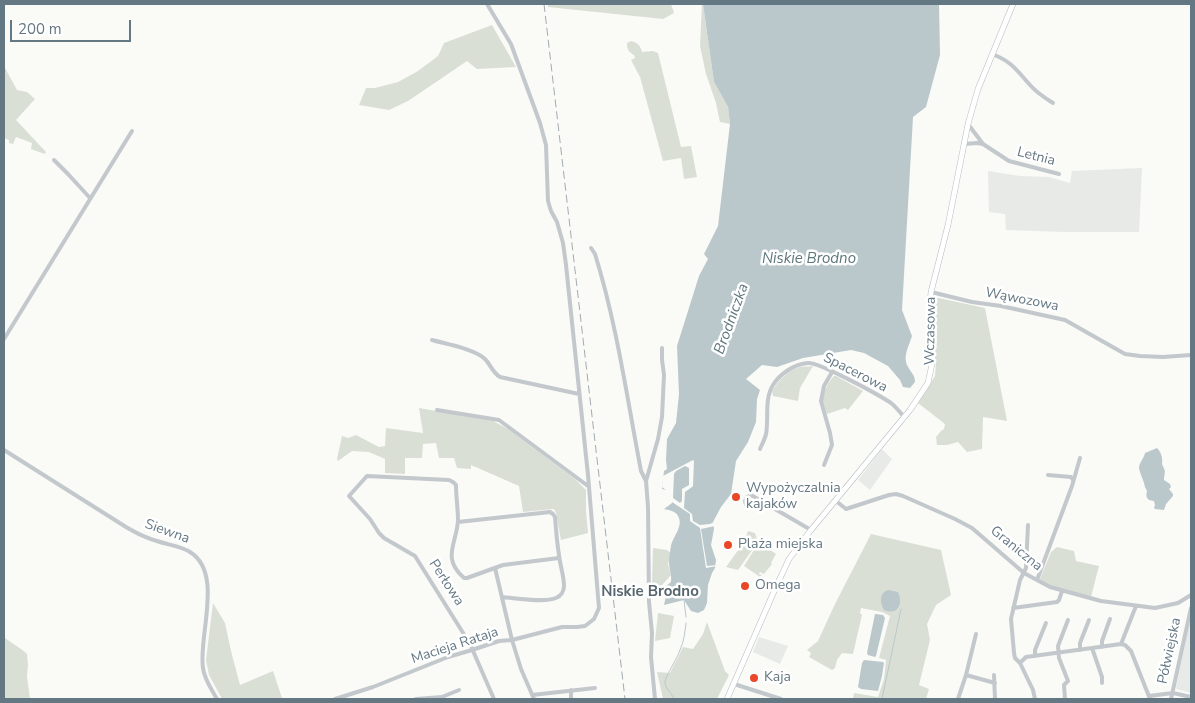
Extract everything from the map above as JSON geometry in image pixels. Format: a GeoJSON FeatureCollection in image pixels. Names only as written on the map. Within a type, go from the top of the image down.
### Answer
{"type":"FeatureCollection","features":[{"type":"Feature","properties":{"kind":"street"},"geometry":{"type":"LineString","coordinates":[[487,4],[511,44],[542,131],[546,153],[548,201],[563,242],[566,265],[588,486]]}},
{"type":"Feature","properties":{"kind":"street","name":"Wczasowa"},"geometry":{"type":"LineString","coordinates":[[727,699],[790,559],[904,417],[928,383],[933,353],[931,292],[948,225],[968,124],[976,95],[1013,4]]}},
{"type":"Feature","properties":{"kind":"street"},"geometry":{"type":"LineString","coordinates":[[992,54],[1004,59],[1013,66],[1032,88],[1053,104]]}},
{"type":"Feature","properties":{"kind":"street","name":"Letnia"},"geometry":{"type":"LineString","coordinates":[[968,124],[983,144],[1009,161],[1059,174]]}},
{"type":"Feature","properties":{"kind":"street"},"geometry":{"type":"LineString","coordinates":[[4,339],[132,131]]}},
{"type":"Feature","properties":{"kind":"street"},"geometry":{"type":"LineString","coordinates":[[964,144],[983,144]]}},
{"type":"Feature","properties":{"kind":"street"},"geometry":{"type":"LineString","coordinates":[[54,160],[90,198]]}},
{"type":"Feature","properties":{"kind":"street"},"geometry":{"type":"LineString","coordinates":[[591,248],[595,254],[607,295],[641,471],[646,481]]}},
{"type":"Feature","properties":{"kind":"street","name":"Wąwozowa"},"geometry":{"type":"LineString","coordinates":[[931,292],[1065,320],[1125,354],[1163,357],[1191,356]]}},
{"type":"Feature","properties":{"kind":"street"},"geometry":{"type":"LineString","coordinates":[[432,340],[476,352],[485,359],[494,374],[500,377],[579,394]]}},
{"type":"Feature","properties":{"kind":"street"},"geometry":{"type":"LineString","coordinates":[[655,699],[651,657],[652,633],[649,602],[646,481],[662,417],[664,375],[662,348]]}},
{"type":"Feature","properties":{"kind":"street","name":"Spacerowa"},"geometry":{"type":"LineString","coordinates":[[760,449],[766,436],[769,396],[772,387],[777,380],[794,367],[809,363],[832,372],[891,404],[904,417]]}},
{"type":"Feature","properties":{"kind":"street"},"geometry":{"type":"LineString","coordinates":[[824,465],[832,445],[821,400],[824,386],[832,372]]}},
{"type":"Feature","properties":{"kind":"street"},"geometry":{"type":"LineString","coordinates":[[437,410],[499,420],[588,486]]}},
{"type":"Feature","properties":{"kind":"street","name":"Siewna"},"geometry":{"type":"LineString","coordinates":[[4,450],[126,527],[144,537],[191,552],[197,558],[206,574],[207,590],[202,654],[203,670],[216,699]]}},
{"type":"Feature","properties":{"kind":"street"},"geometry":{"type":"LineString","coordinates":[[1037,580],[1080,458]]}},
{"type":"Feature","properties":{"kind":"street"},"geometry":{"type":"LineString","coordinates":[[1048,475],[1071,477],[1073,480]]}},
{"type":"Feature","properties":{"kind":"street","name":"Perłowa"},"geometry":{"type":"LineString","coordinates":[[458,522],[456,485],[449,480],[367,476],[348,496],[370,519],[384,538],[415,556],[470,644],[494,699]]}},
{"type":"Feature","properties":{"kind":"street","name":"Macieja Rataja"},"geometry":{"type":"LineString","coordinates":[[335,699],[373,687],[448,657],[499,641],[512,640],[562,627],[586,626],[594,619],[599,608],[588,486]]}},
{"type":"Feature","properties":{"kind":"street","name":"Graniczna"},"geometry":{"type":"LineString","coordinates":[[836,500],[846,509],[889,495],[903,496],[972,528],[1024,573],[1050,587],[1062,591],[1101,601],[1155,608],[1169,606],[1185,600],[1191,595]]}},
{"type":"Feature","properties":{"kind":"street"},"geometry":{"type":"LineString","coordinates":[[759,499],[812,530]]}},
{"type":"Feature","properties":{"kind":"street"},"geometry":{"type":"LineString","coordinates":[[502,597],[538,600],[557,598],[563,592],[564,586],[555,517],[550,512],[458,522],[451,555],[454,565],[464,578],[503,566],[559,558]]}},
{"type":"Feature","properties":{"kind":"street"},"geometry":{"type":"LineString","coordinates":[[1028,525],[1026,568],[1020,580],[1011,618],[1015,658],[1020,663],[1034,690],[1035,699]]}},
{"type":"Feature","properties":{"kind":"street"},"geometry":{"type":"LineString","coordinates":[[495,568],[512,640],[533,697],[595,688]]}},
{"type":"Feature","properties":{"kind":"street"},"geometry":{"type":"LineString","coordinates":[[1013,608],[1057,602],[1060,600],[1062,591]]}},
{"type":"Feature","properties":{"kind":"street"},"geometry":{"type":"LineString","coordinates":[[1121,644],[1136,606]]}},
{"type":"Feature","properties":{"kind":"street","name":"Półwiejska"},"geometry":{"type":"LineString","coordinates":[[1171,699],[1191,608]]}},
{"type":"Feature","properties":{"kind":"street"},"geometry":{"type":"LineString","coordinates":[[1102,647],[1102,641],[1110,619]]}},
{"type":"Feature","properties":{"kind":"street"},"geometry":{"type":"LineString","coordinates":[[1065,699],[1064,685],[1068,681],[1059,658],[1058,646],[1068,620]]}},
{"type":"Feature","properties":{"kind":"street"},"geometry":{"type":"LineString","coordinates":[[1080,650],[1080,643],[1089,620]]}},
{"type":"Feature","properties":{"kind":"street"},"geometry":{"type":"LineString","coordinates":[[1035,656],[1046,624]]}},
{"type":"Feature","properties":{"kind":"street"},"geometry":{"type":"LineString","coordinates":[[958,699],[976,634]]}},
{"type":"Feature","properties":{"kind":"street"},"geometry":{"type":"LineString","coordinates":[[1020,663],[1026,657],[1121,644],[1125,645],[1130,651],[1150,697],[1173,692],[1191,697]]}},
{"type":"Feature","properties":{"kind":"street"},"geometry":{"type":"LineString","coordinates":[[1092,648],[1102,682]]}},
{"type":"Feature","properties":{"kind":"street"},"geometry":{"type":"LineString","coordinates":[[966,675],[994,683]]}},
{"type":"Feature","properties":{"kind":"street"},"geometry":{"type":"LineString","coordinates":[[994,675],[995,699]]}},
{"type":"Feature","properties":{"kind":"street"},"geometry":{"type":"LineString","coordinates":[[734,684],[781,699]]}},
{"type":"Feature","properties":{"kind":"street"},"geometry":{"type":"LineString","coordinates":[[416,699],[442,697],[459,690]]}},
{"type":"Feature","properties":{"kind":"street"},"geometry":{"type":"LineString","coordinates":[[571,690],[571,699]]}},
{"type":"Feature","properties":{"kind":"shaded area"},"geometry":{"type":"Polygon","coordinates":[[[548,4],[671,4],[674,13],[663,19],[548,7],[548,4]]]}},
{"type":"Feature","properties":{"kind":"shaded area"},"geometry":{"type":"Polygon","coordinates":[[[702,4],[714,82],[728,107],[730,124],[720,122],[706,74],[700,46],[702,4]]]}},
{"type":"Feature","properties":{"kind":"shaded area"},"geometry":{"type":"Polygon","coordinates":[[[492,25],[516,67],[477,69],[467,61],[408,101],[389,110],[359,105],[366,88],[375,88],[398,82],[418,71],[438,56],[444,43],[492,25]]]}},
{"type":"Feature","properties":{"kind":"shaded area"},"geometry":{"type":"Polygon","coordinates":[[[631,41],[638,45],[642,52],[653,51],[658,53],[681,147],[691,146],[697,177],[684,179],[681,158],[663,161],[640,77],[631,60],[635,58],[627,47],[627,43],[631,41]]]}},
{"type":"Feature","properties":{"kind":"shaded area"},"geometry":{"type":"Polygon","coordinates":[[[4,66],[17,90],[27,92],[35,99],[16,120],[46,152],[45,154],[31,149],[32,143],[16,137],[13,144],[4,138],[4,66]]]}},
{"type":"Feature","properties":{"kind":"shaded area"},"geometry":{"type":"Polygon","coordinates":[[[1142,168],[1139,232],[1006,230],[1005,214],[989,212],[988,171],[1020,176],[1049,177],[1070,183],[1072,171],[1142,168]]]}},
{"type":"Feature","properties":{"kind":"shaded area"},"geometry":{"type":"Polygon","coordinates":[[[934,297],[985,308],[1007,421],[983,417],[982,449],[967,452],[958,442],[937,445],[936,437],[944,429],[945,424],[918,403],[935,376],[934,297]]]}},
{"type":"Feature","properties":{"kind":"shaded area"},"geometry":{"type":"Polygon","coordinates":[[[813,366],[800,388],[798,401],[773,396],[772,391],[787,373],[796,368],[813,366]]]}},
{"type":"Feature","properties":{"kind":"shaded area"},"geometry":{"type":"Polygon","coordinates":[[[834,376],[863,391],[848,410],[845,408],[827,414],[823,395],[834,376]]]}},
{"type":"Feature","properties":{"kind":"shaded area"},"geometry":{"type":"Polygon","coordinates":[[[419,408],[493,421],[508,429],[575,479],[586,490],[588,533],[561,540],[554,509],[523,512],[519,486],[471,465],[471,469],[457,468],[454,458],[439,458],[436,443],[423,444],[422,458],[405,458],[405,474],[385,473],[385,459],[369,452],[352,451],[338,461],[342,436],[348,438],[356,435],[379,447],[385,446],[386,428],[423,433],[419,408]]]}},
{"type":"Feature","properties":{"kind":"shaded area"},"geometry":{"type":"Polygon","coordinates":[[[882,449],[892,459],[870,490],[858,480],[882,449]]]}},
{"type":"Feature","properties":{"kind":"shaded area"},"geometry":{"type":"Polygon","coordinates":[[[748,531],[755,533],[758,542],[738,570],[726,567],[744,542],[748,531]]]}},
{"type":"Feature","properties":{"kind":"shaded area"},"geometry":{"type":"Polygon","coordinates":[[[871,534],[941,550],[951,595],[936,605],[927,624],[930,640],[919,685],[929,689],[926,699],[853,699],[854,693],[878,697],[884,679],[886,660],[879,658],[890,616],[882,612],[861,608],[860,613],[862,615],[853,654],[842,653],[837,660],[835,668],[832,670],[809,657],[811,653],[807,650],[818,641],[871,534]]]}},
{"type":"Feature","properties":{"kind":"shaded area"},"geometry":{"type":"Polygon","coordinates":[[[759,542],[776,554],[772,564],[764,574],[760,572],[759,574],[762,575],[760,577],[744,566],[759,542]]]}},
{"type":"Feature","properties":{"kind":"shaded area"},"geometry":{"type":"Polygon","coordinates":[[[1057,547],[1074,551],[1076,561],[1099,566],[1091,597],[1062,590],[1039,581],[1051,552],[1057,547]]]}},
{"type":"Feature","properties":{"kind":"shaded area"},"geometry":{"type":"Polygon","coordinates":[[[653,548],[667,550],[671,553],[668,564],[671,575],[663,584],[658,595],[654,595],[652,582],[653,548]]]}},
{"type":"Feature","properties":{"kind":"shaded area"},"geometry":{"type":"Polygon","coordinates":[[[213,603],[225,623],[240,685],[273,671],[282,698],[222,699],[209,675],[206,660],[213,603]]]}},
{"type":"Feature","properties":{"kind":"shaded area"},"geometry":{"type":"Polygon","coordinates":[[[658,613],[674,616],[670,638],[655,641],[658,613]]]}},
{"type":"Feature","properties":{"kind":"shaded area"},"geometry":{"type":"Polygon","coordinates":[[[1191,615],[1191,693],[1176,688],[1191,615]]]}},
{"type":"Feature","properties":{"kind":"shaded area"},"geometry":{"type":"Polygon","coordinates":[[[707,622],[725,671],[729,675],[717,699],[663,699],[657,672],[670,673],[683,647],[693,649],[703,634],[707,622]]]}},
{"type":"Feature","properties":{"kind":"shaded area"},"geometry":{"type":"Polygon","coordinates":[[[4,637],[27,654],[30,699],[4,699],[4,637]]]}},
{"type":"Feature","properties":{"kind":"shaded area"},"geometry":{"type":"Polygon","coordinates":[[[759,637],[788,646],[780,664],[753,652],[759,637]]]}},
{"type":"Feature","properties":{"kind":"water","name":"Niskie Brodno"},"geometry":{"type":"Polygon","coordinates":[[[703,4],[939,4],[940,55],[926,107],[913,117],[902,310],[912,336],[906,363],[914,376],[915,382],[910,388],[903,387],[900,380],[888,366],[864,353],[851,350],[803,358],[777,367],[762,365],[746,379],[760,390],[757,399],[756,422],[748,442],[736,461],[731,494],[713,522],[714,529],[711,545],[716,560],[715,568],[708,585],[707,603],[704,610],[698,613],[691,611],[684,600],[664,605],[667,592],[664,588],[671,582],[669,562],[672,542],[680,520],[676,513],[664,509],[672,503],[672,491],[662,489],[664,471],[667,469],[667,439],[676,423],[679,394],[677,346],[699,276],[708,259],[704,254],[718,226],[730,124],[728,107],[714,82],[703,4]]]}},
{"type":"Feature","properties":{"kind":"water"},"geometry":{"type":"Polygon","coordinates":[[[1157,448],[1160,451],[1165,471],[1164,480],[1170,484],[1171,487],[1169,489],[1173,494],[1164,510],[1155,509],[1154,501],[1147,498],[1147,491],[1139,468],[1145,453],[1157,448]]]}},
{"type":"Feature","properties":{"kind":"water"},"geometry":{"type":"Polygon","coordinates":[[[888,590],[898,592],[900,600],[899,607],[893,611],[884,610],[882,604],[881,598],[883,593],[888,590]]]}},
{"type":"Feature","properties":{"kind":"water"},"geometry":{"type":"Polygon","coordinates":[[[875,614],[883,615],[885,618],[875,657],[867,653],[875,614]]]}},
{"type":"Feature","properties":{"kind":"water"},"geometry":{"type":"Polygon","coordinates":[[[864,660],[884,663],[878,691],[858,687],[864,660]]]}},
{"type":"Feature","properties":{"kind":"pier"},"geometry":{"type":"Polygon","coordinates":[[[694,461],[693,486],[685,492],[684,508],[692,514],[693,521],[700,525],[716,521],[715,526],[701,529],[707,566],[717,566],[706,568],[700,528],[690,521],[690,514],[670,500],[671,494],[662,487],[663,476],[694,461]],[[685,466],[674,474],[673,498],[680,503],[682,501],[682,489],[689,485],[689,468],[685,466]]]}},
{"type":"Feature","properties":{"kind":"waterway","name":"Brodniczka"},"geometry":{"type":"LineString","coordinates":[[684,600],[686,617]]}},
{"type":"Feature","properties":{"kind":"waterway"},"geometry":{"type":"LineString","coordinates":[[882,699],[901,609]]}},
{"type":"Feature","properties":{"kind":"waterway","name":"Brodniczka"},"geometry":{"type":"LineString","coordinates":[[674,699],[665,682],[681,647],[686,623]]}},
{"type":"Feature","properties":{"kind":"railway"},"geometry":{"type":"LineString","coordinates":[[544,4],[625,699]]}},
{"type":"Feature","properties":{"kind":"place","name":"Wypożyczalnia kajaków"},"geometry":{"type":"Point","coordinates":[736,497]}},
{"type":"Feature","properties":{"kind":"place","name":"Plaża miejska"},"geometry":{"type":"Point","coordinates":[728,545]}},
{"type":"Feature","properties":{"kind":"place","name":"Omega"},"geometry":{"type":"Point","coordinates":[745,586]}},
{"type":"Feature","properties":{"kind":"place","name":"Kaja"},"geometry":{"type":"Point","coordinates":[754,678]}},
{"type":"Feature","properties":{"kind":"district","name":"Niskie Brodno"},"geometry":{"type":"Point","coordinates":[650,592]}}]}
